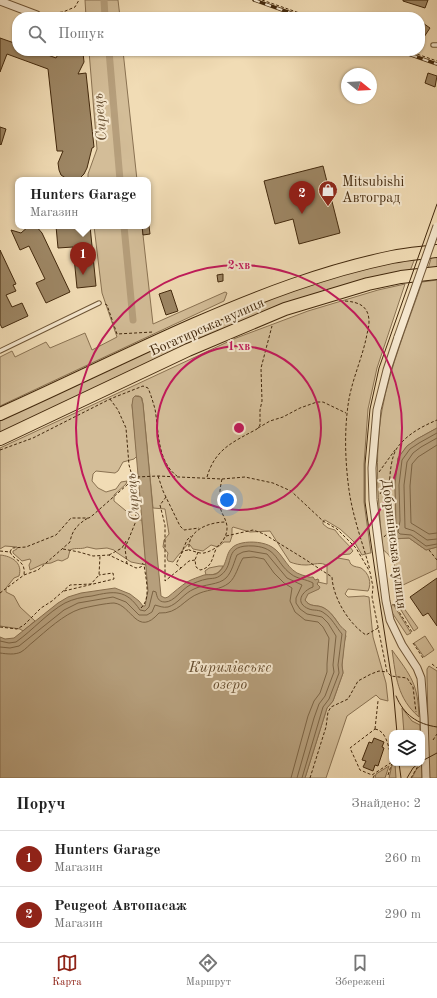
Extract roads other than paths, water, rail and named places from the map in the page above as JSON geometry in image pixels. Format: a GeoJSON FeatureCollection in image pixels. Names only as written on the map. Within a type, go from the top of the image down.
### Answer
{"type":"FeatureCollection","features":[{"type":"Feature","properties":{"kind":"main road","name":"Богатирська вулиця"},"geometry":{"type":"LineString","coordinates":[[0,414],[165,338],[249,301],[289,286],[355,266],[393,257],[437,251]]}},
{"type":"Feature","properties":{"kind":"main road","name":"Богатирська вулиця"},"geometry":{"type":"LineString","coordinates":[[0,439],[188,350],[286,309],[368,284],[401,277],[437,273]]}},
{"type":"Feature","properties":{"kind":"street"},"geometry":{"type":"LineString","coordinates":[[0,1],[29,12]]}},
{"type":"Feature","properties":{"kind":"street","name":"Добринінська вулиця"},"geometry":{"type":"LineString","coordinates":[[427,776],[421,678],[417,668],[402,645],[393,626],[386,601],[373,500],[372,468],[377,410],[387,370],[437,226]]}},
{"type":"Feature","properties":{"kind":"lane"},"geometry":{"type":"LineString","coordinates":[[0,351],[99,303]]}},
{"type":"Feature","properties":{"kind":"water","name":"Кирилівське озеро"},"geometry":{"type":"Polygon","coordinates":[[[135,396],[141,397],[143,404],[161,596],[165,598],[168,597],[193,579],[204,575],[217,573],[225,564],[229,551],[236,545],[257,542],[269,545],[276,550],[297,573],[313,577],[315,580],[318,579],[319,581],[317,584],[320,587],[319,589],[308,594],[305,600],[311,605],[327,610],[346,631],[342,665],[343,673],[333,701],[327,708],[305,778],[0,778],[0,637],[5,639],[14,638],[58,603],[68,597],[81,593],[115,588],[130,594],[143,606],[145,606],[148,591],[132,405],[133,398],[135,396]]]}},
{"type":"Feature","properties":{"kind":"water"},"geometry":{"type":"Polygon","coordinates":[[[437,428],[437,547],[426,550],[409,538],[389,538],[396,525],[395,484],[398,458],[407,446],[437,428]]]}},
{"type":"Feature","properties":{"kind":"waterway","name":"Сирець"},"geometry":{"type":"LineString","coordinates":[[104,0],[105,12]]}},
{"type":"Feature","properties":{"kind":"waterway","name":"Сирець"},"geometry":{"type":"LineString","coordinates":[[109,56],[120,177]]}},
{"type":"Feature","properties":{"kind":"waterway","name":"Сирець"},"geometry":{"type":"LineString","coordinates":[[124,229],[133,320]]}},
{"type":"Feature","properties":{"kind":"tram line"},"geometry":{"type":"LineString","coordinates":[[397,730],[393,688],[365,502],[365,464],[370,409],[379,368],[437,204]]}},
{"type":"Feature","properties":{"kind":"tram line"},"geometry":{"type":"LineString","coordinates":[[396,696],[399,703],[412,718],[423,724],[437,727]]}},
{"type":"Feature","properties":{"kind":"tram line"},"geometry":{"type":"LineString","coordinates":[[425,759],[437,753]]}},
{"type":"Feature","properties":{"kind":"tram line"},"geometry":{"type":"LineString","coordinates":[[399,766],[401,778]]}},
{"type":"Feature","properties":{"kind":"tram line"},"geometry":{"type":"LineString","coordinates":[[407,778],[415,766]]}},
{"type":"Feature","properties":{"kind":"railway"},"geometry":{"type":"LineString","coordinates":[[254,0],[288,12]]}},
{"type":"Feature","properties":{"kind":"railway"},"geometry":{"type":"LineString","coordinates":[[414,56],[437,64]]}},
{"type":"Feature","properties":{"kind":"place","name":"Mitsubishi Автоград"},"geometry":{"type":"Point","coordinates":[328,207]}},
{"type":"Feature","properties":{"kind":"place","name":"Peugeot Автопасаж"},"geometry":{"type":"Point","coordinates":[302,214]}},
{"type":"Feature","properties":{"kind":"place","name":"Hunters Garage"},"geometry":{"type":"Point","coordinates":[83,275]}}]}
